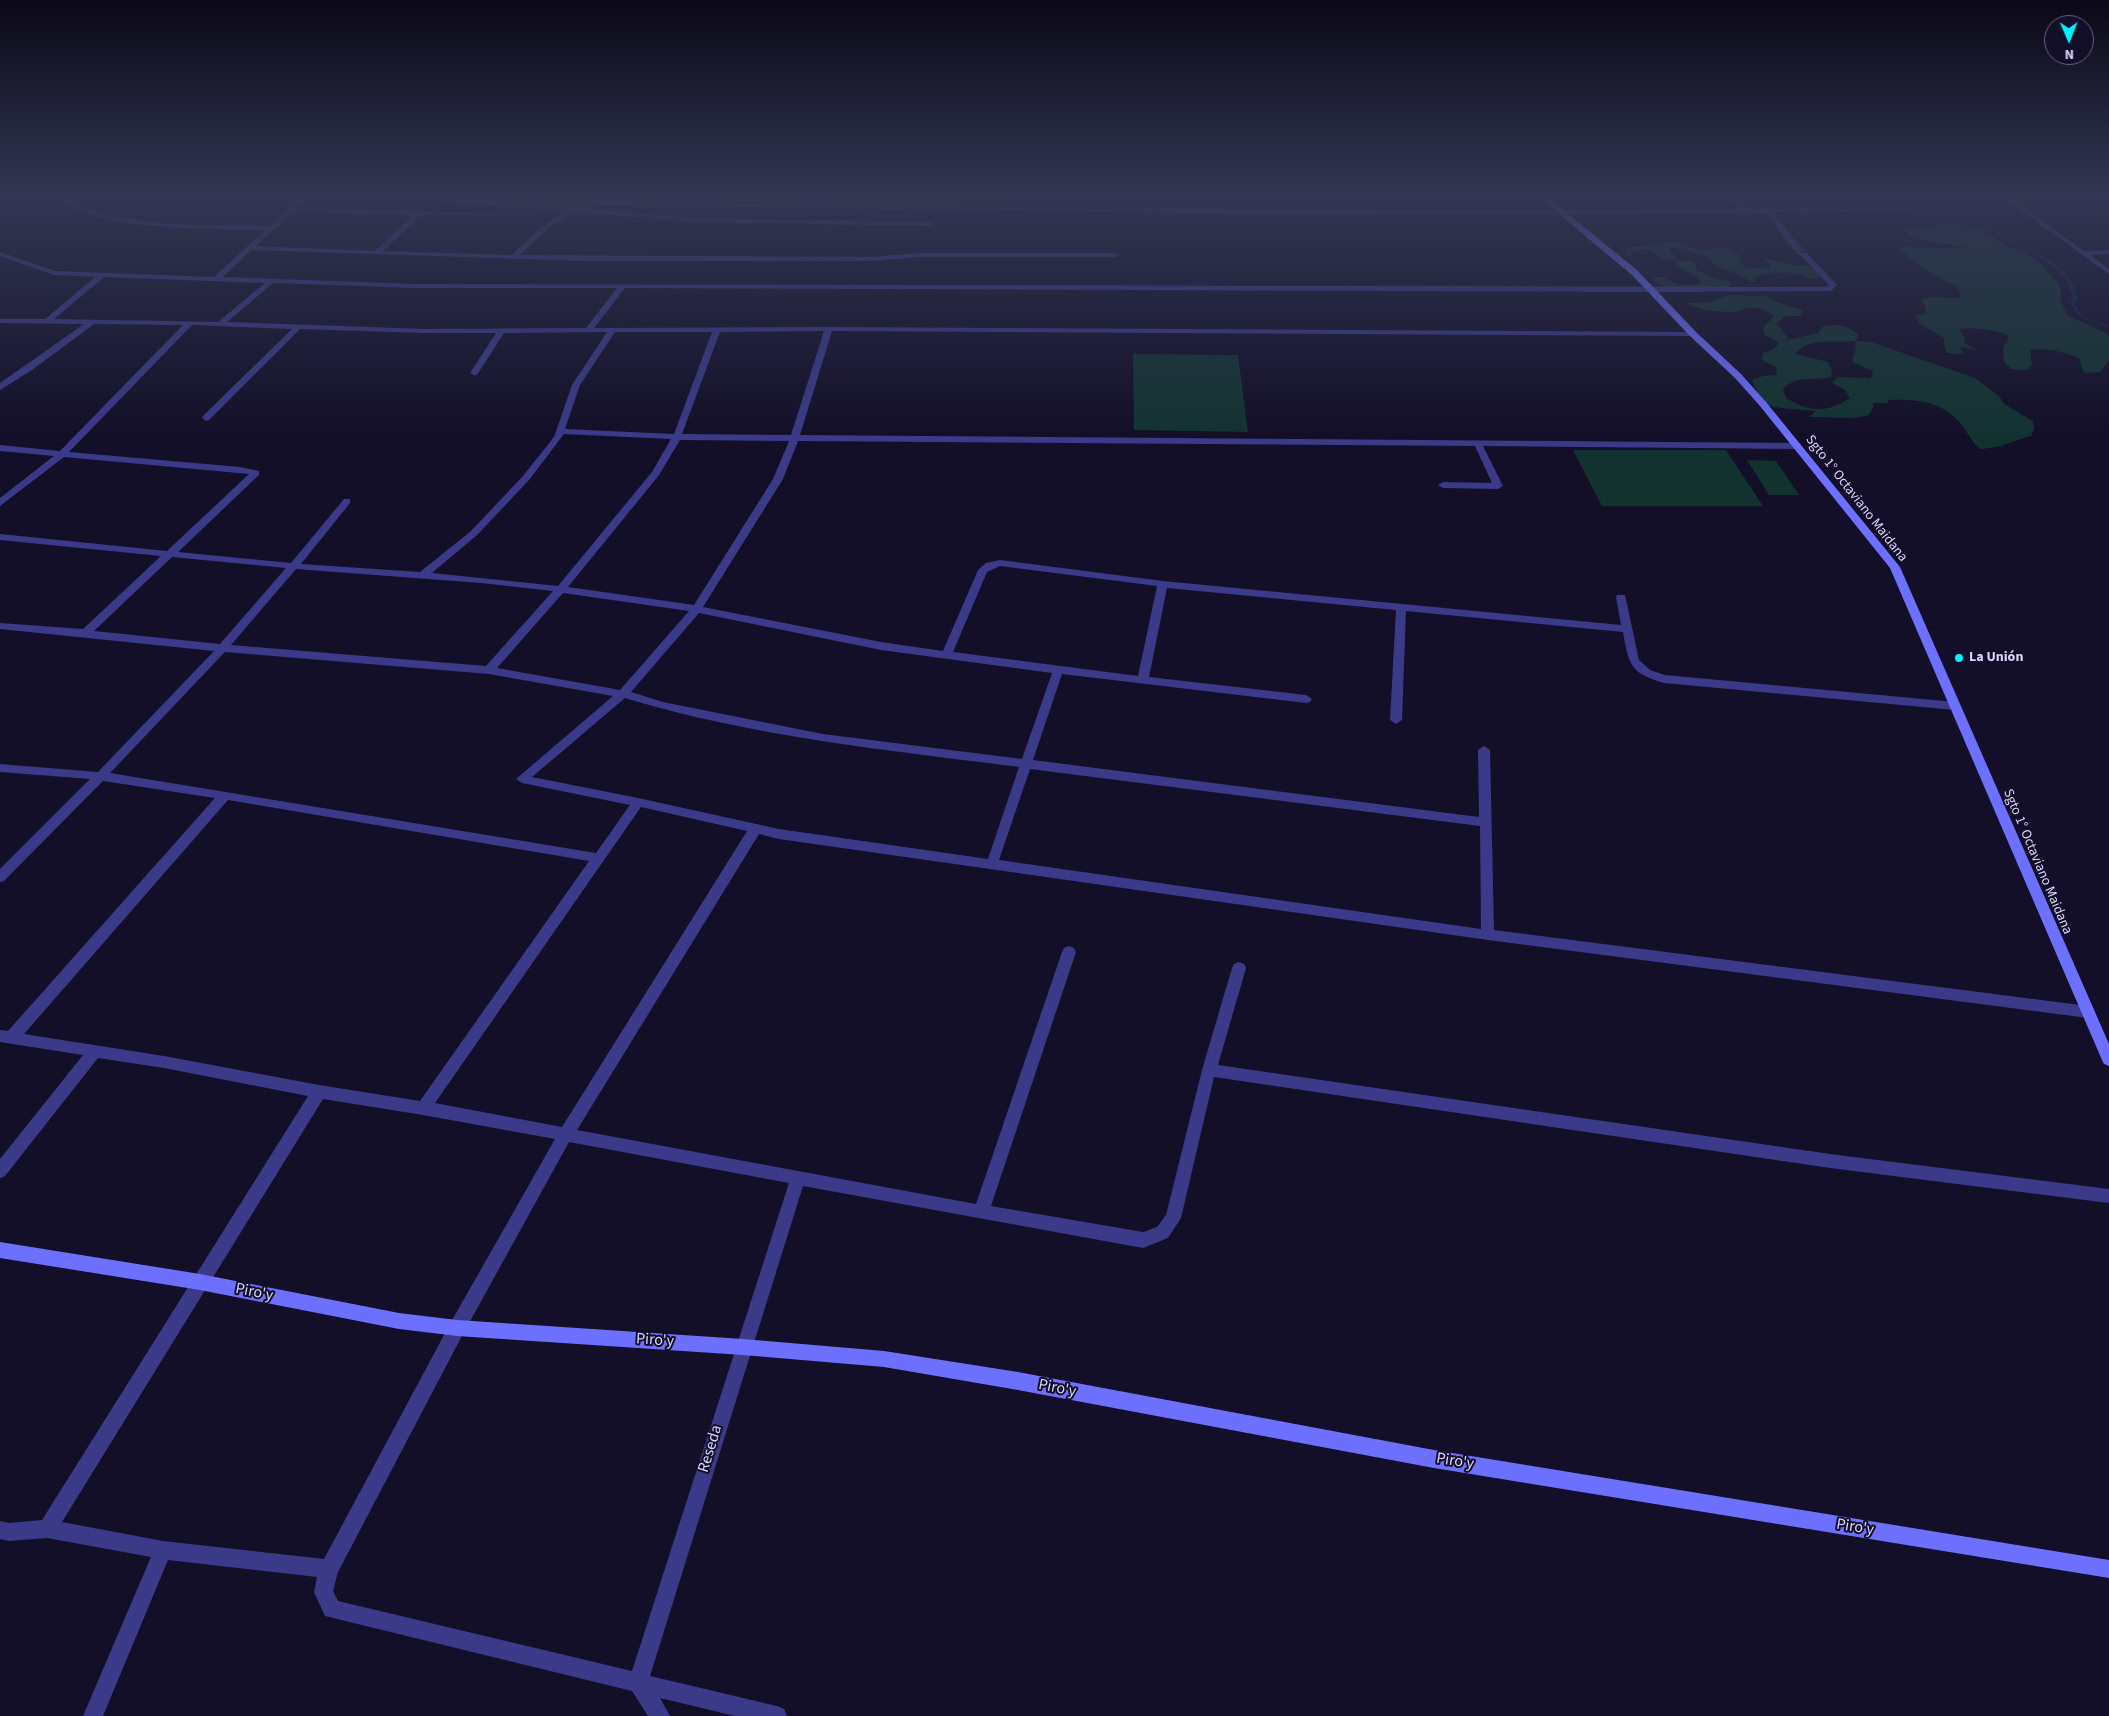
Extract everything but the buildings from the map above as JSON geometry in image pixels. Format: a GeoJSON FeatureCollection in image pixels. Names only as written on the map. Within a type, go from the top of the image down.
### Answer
{"type":"FeatureCollection","features":[{"type":"Feature","properties":{"kind":"main road","name":"Sgto 1° Octaviano Maidana"},"geometry":{"type":"LineString","coordinates":[[1639,277],[1738,376],[1895,567],[2109,1060]]}},
{"type":"Feature","properties":{"kind":"main road","name":"Piro'y"},"geometry":{"type":"LineString","coordinates":[[0,1250],[200,1282],[399,1321],[457,1328],[743,1347],[884,1359],[1028,1383],[1434,1459],[2109,1569]]}},
{"type":"Feature","properties":{"kind":"street"},"geometry":{"type":"LineString","coordinates":[[47,321],[99,277]]}},
{"type":"Feature","properties":{"kind":"street"},"geometry":{"type":"LineString","coordinates":[[173,277],[416,286],[1651,290],[1828,289],[1833,285],[1825,277]]}},
{"type":"Feature","properties":{"kind":"street"},"geometry":{"type":"LineString","coordinates":[[220,324],[270,282]]}},
{"type":"Feature","properties":{"kind":"street"},"geometry":{"type":"LineString","coordinates":[[588,332],[622,286]]}},
{"type":"Feature","properties":{"kind":"street"},"geometry":{"type":"LineString","coordinates":[[0,320],[220,324],[297,328],[588,332],[829,329],[1694,334]]}},
{"type":"Feature","properties":{"kind":"street"},"geometry":{"type":"LineString","coordinates":[[0,387],[92,322]]}},
{"type":"Feature","properties":{"kind":"street"},"geometry":{"type":"LineString","coordinates":[[0,503],[63,453],[190,324]]}},
{"type":"Feature","properties":{"kind":"street"},"geometry":{"type":"LineString","coordinates":[[206,418],[297,328]]}},
{"type":"Feature","properties":{"kind":"street"},"geometry":{"type":"LineString","coordinates":[[829,329],[795,437],[778,479],[697,609],[623,694],[522,779],[638,802],[779,834],[1488,935],[2088,1012]]}},
{"type":"Feature","properties":{"kind":"street"},"geometry":{"type":"LineString","coordinates":[[489,670],[561,589],[656,473],[677,437],[717,330]]}},
{"type":"Feature","properties":{"kind":"street"},"geometry":{"type":"LineString","coordinates":[[474,373],[501,331]]}},
{"type":"Feature","properties":{"kind":"street"},"geometry":{"type":"LineString","coordinates":[[421,577],[474,533],[526,478],[561,431],[576,385],[612,331]]}},
{"type":"Feature","properties":{"kind":"street"},"geometry":{"type":"LineString","coordinates":[[561,431],[677,437],[1797,446]]}},
{"type":"Feature","properties":{"kind":"street"},"geometry":{"type":"LineString","coordinates":[[1443,485],[1498,486],[1478,444]]}},
{"type":"Feature","properties":{"kind":"street"},"geometry":{"type":"LineString","coordinates":[[0,448],[256,473],[85,633]]}},
{"type":"Feature","properties":{"kind":"street"},"geometry":{"type":"LineString","coordinates":[[0,877],[222,648],[347,501]]}},
{"type":"Feature","properties":{"kind":"street"},"geometry":{"type":"LineString","coordinates":[[0,537],[293,566],[481,580],[561,589],[697,609],[881,646],[1058,670],[1306,699]]}},
{"type":"Feature","properties":{"kind":"street"},"geometry":{"type":"LineString","coordinates":[[947,655],[984,570],[990,565],[1000,563],[1012,563],[1163,584],[1628,629]]}},
{"type":"Feature","properties":{"kind":"street"},"geometry":{"type":"LineString","coordinates":[[1143,680],[1163,584]]}},
{"type":"Feature","properties":{"kind":"street"},"geometry":{"type":"LineString","coordinates":[[1621,597],[1634,661],[1646,673],[1664,679],[1955,706]]}},
{"type":"Feature","properties":{"kind":"street"},"geometry":{"type":"LineString","coordinates":[[1396,720],[1401,607]]}},
{"type":"Feature","properties":{"kind":"street"},"geometry":{"type":"LineString","coordinates":[[0,626],[222,648],[489,670],[623,694],[663,706],[823,738],[1485,822]]}},
{"type":"Feature","properties":{"kind":"street"},"geometry":{"type":"LineString","coordinates":[[992,864],[1058,670]]}},
{"type":"Feature","properties":{"kind":"street"},"geometry":{"type":"LineString","coordinates":[[1484,750],[1488,935]]}},
{"type":"Feature","properties":{"kind":"street"},"geometry":{"type":"LineString","coordinates":[[0,768],[100,776],[600,858]]}},
{"type":"Feature","properties":{"kind":"street"},"geometry":{"type":"LineString","coordinates":[[5,1037],[225,795]]}},
{"type":"Feature","properties":{"kind":"street"},"geometry":{"type":"LineString","coordinates":[[423,1108],[638,802]]}},
{"type":"Feature","properties":{"kind":"street"},"geometry":{"type":"LineString","coordinates":[[756,828],[566,1134],[457,1328],[329,1569],[323,1592],[332,1609],[777,1716]]}},
{"type":"Feature","properties":{"kind":"street"},"geometry":{"type":"LineString","coordinates":[[981,1212],[1069,952]]}},
{"type":"Feature","properties":{"kind":"street"},"geometry":{"type":"LineString","coordinates":[[5,1037],[164,1062],[320,1092],[423,1108],[981,1212],[1143,1240],[1162,1233],[1173,1218],[1209,1070],[1239,968]]}},
{"type":"Feature","properties":{"kind":"street"},"geometry":{"type":"LineString","coordinates":[[0,1171],[95,1052]]}},
{"type":"Feature","properties":{"kind":"street"},"geometry":{"type":"LineString","coordinates":[[1209,1070],[1820,1160],[2109,1196]]}},
{"type":"Feature","properties":{"kind":"street"},"geometry":{"type":"LineString","coordinates":[[47,1529],[320,1092]]}},
{"type":"Feature","properties":{"kind":"street","name":"Reseda"},"geometry":{"type":"LineString","coordinates":[[638,1682],[798,1178]]}},
{"type":"Feature","properties":{"kind":"street"},"geometry":{"type":"LineString","coordinates":[[0,1530],[8,1532],[47,1529],[163,1550],[329,1569]]}},
{"type":"Feature","properties":{"kind":"street"},"geometry":{"type":"LineString","coordinates":[[93,1716],[163,1550]]}},
{"type":"Feature","properties":{"kind":"street"},"geometry":{"type":"LineString","coordinates":[[638,1682],[660,1716]]}},
{"type":"Feature","properties":{"kind":"green space"},"geometry":{"type":"Polygon","coordinates":[[[1655,277],[1663,277],[1680,285],[1701,284],[1696,277],[1714,277],[1730,281],[1731,284],[1728,287],[1677,289],[1659,285],[1654,280],[1655,277]]]}},
{"type":"Feature","properties":{"kind":"green space"},"geometry":{"type":"Polygon","coordinates":[[[1744,277],[1756,277],[1752,283],[1744,277]]]}},
{"type":"Feature","properties":{"kind":"green space"},"geometry":{"type":"Polygon","coordinates":[[[1806,277],[1820,277],[1817,279],[1806,277]]]}},
{"type":"Feature","properties":{"kind":"green space"},"geometry":{"type":"Polygon","coordinates":[[[1939,277],[2052,277],[2061,288],[2061,301],[2067,311],[2065,314],[2106,333],[2109,337],[2109,361],[2100,372],[2084,373],[2079,358],[2043,349],[2030,350],[2032,365],[2027,370],[2011,369],[2004,361],[2003,347],[2008,341],[2008,335],[1972,328],[1959,329],[1964,336],[1965,343],[1977,350],[1960,347],[1964,354],[1947,353],[1944,338],[1920,324],[1915,316],[1926,313],[1925,306],[1921,300],[1931,297],[1961,298],[1959,289],[1954,284],[1939,277]]]}},
{"type":"Feature","properties":{"kind":"green space"},"geometry":{"type":"Polygon","coordinates":[[[1731,294],[1762,297],[1764,294],[1773,301],[1803,310],[1800,316],[1785,316],[1777,324],[1788,338],[1784,341],[1818,333],[1822,327],[1837,325],[1846,327],[1859,335],[1856,341],[1871,342],[1975,378],[1999,396],[2004,404],[2033,421],[2034,429],[2031,436],[2001,446],[1980,449],[1954,416],[1946,410],[1928,403],[1888,400],[1888,403],[1872,403],[1874,406],[1869,415],[1855,418],[1809,417],[1816,411],[1781,408],[1763,404],[1752,380],[1763,376],[1777,375],[1776,367],[1762,360],[1763,353],[1774,349],[1779,343],[1765,335],[1763,328],[1774,316],[1758,308],[1723,312],[1703,309],[1685,303],[1712,302],[1731,294]],[[1855,341],[1814,343],[1800,349],[1795,354],[1828,362],[1832,370],[1831,377],[1793,382],[1783,389],[1786,398],[1802,406],[1825,409],[1850,398],[1845,390],[1832,383],[1838,377],[1871,378],[1873,371],[1852,362],[1856,348],[1855,341]]]}},
{"type":"Feature","properties":{"kind":"green space"},"geometry":{"type":"Polygon","coordinates":[[[1133,354],[1238,355],[1248,432],[1134,430],[1133,354]]]}},
{"type":"Feature","properties":{"kind":"green space"},"geometry":{"type":"Polygon","coordinates":[[[1573,450],[1726,450],[1763,506],[1602,506],[1573,450]]]}},
{"type":"Feature","properties":{"kind":"green space"},"geometry":{"type":"Polygon","coordinates":[[[1747,460],[1776,461],[1799,495],[1769,495],[1747,460]]]}},
{"type":"Feature","properties":{"kind":"water"},"geometry":{"type":"Polygon","coordinates":[[[2064,277],[2068,277],[2072,283],[2078,299],[2074,304],[2084,318],[2108,325],[2109,329],[2096,322],[2083,319],[2070,304],[2073,297],[2064,277]]]}},
{"type":"Feature","properties":{"kind":"place","name":"La Unión"},"geometry":{"type":"Point","coordinates":[1959,658]}}]}
